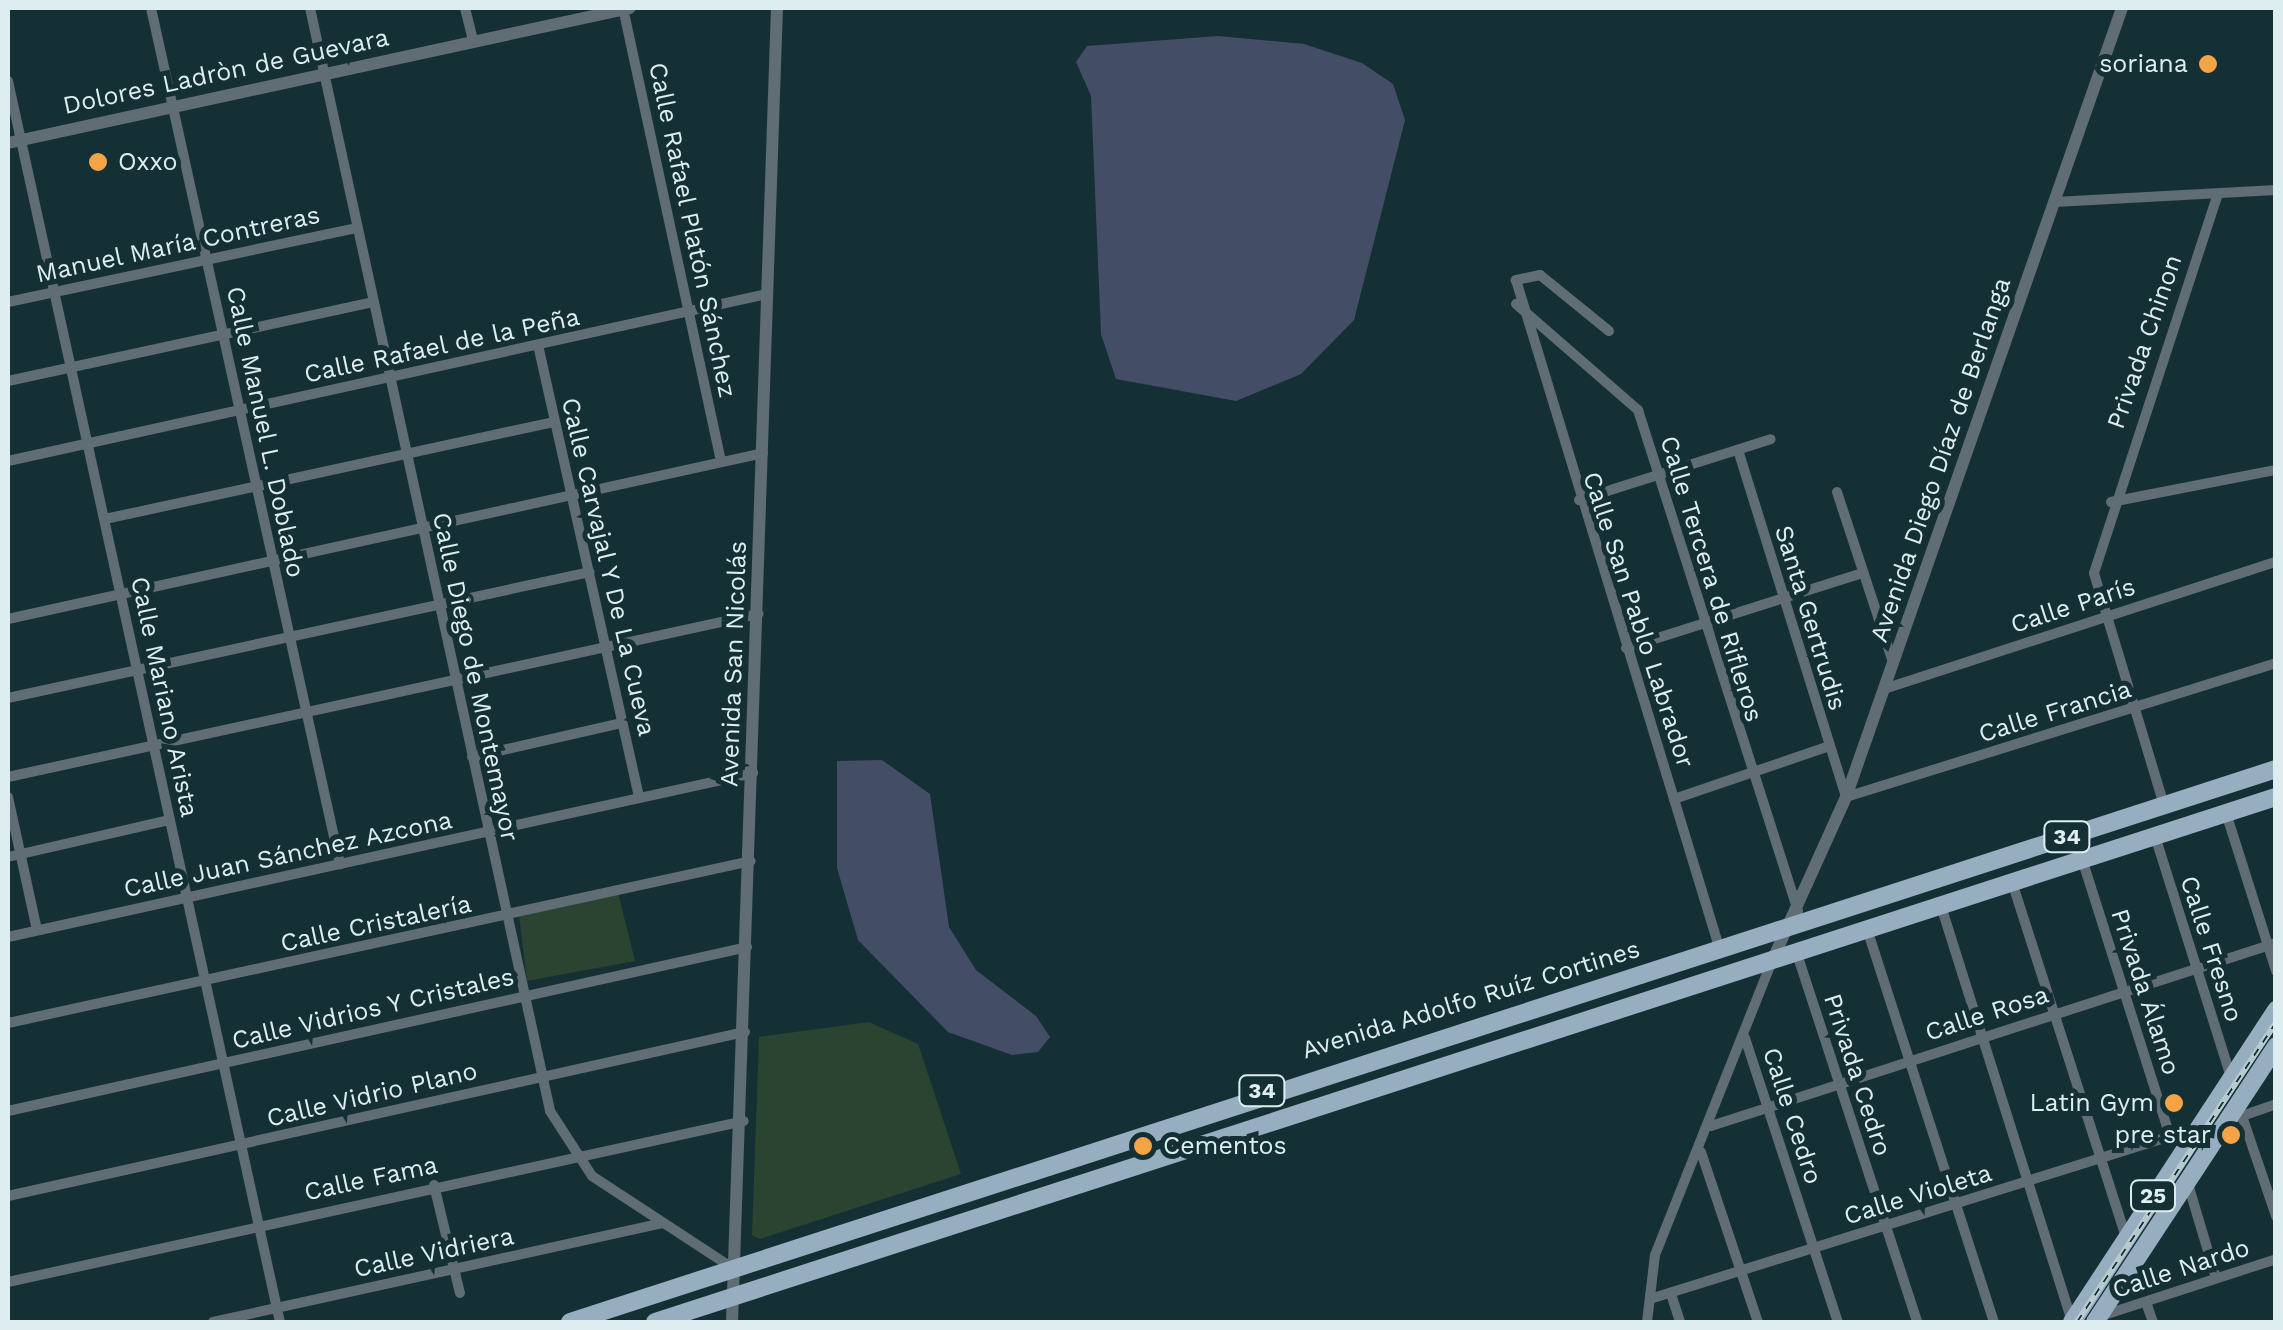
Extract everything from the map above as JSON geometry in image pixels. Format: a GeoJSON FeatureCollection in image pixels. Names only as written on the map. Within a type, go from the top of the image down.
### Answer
{"type":"FeatureCollection","features":[{"type":"Feature","properties":{"kind":"main road","name":"Avenida Adolfo Ruíz Cortines"},"geometry":{"type":"LineString","coordinates":[[570,1322],[1720,950],[1797,920],[2276,769]]}},
{"type":"Feature","properties":{"kind":"main road","name":"Avenida Adolfo Ruíz Cortines"},"geometry":{"type":"LineString","coordinates":[[655,1322],[2276,797]]}},
{"type":"Feature","properties":{"kind":"main road","name":"25"},"geometry":{"type":"LineString","coordinates":[[2072,1322],[2232,1071],[2273,1014]]}},
{"type":"Feature","properties":{"kind":"main road","name":"25"},"geometry":{"type":"LineString","coordinates":[[2097,1320],[2239,1111],[2276,1046]]}},
{"type":"Feature","properties":{"kind":"street","name":"Calle Manuel L. Doblado"},"geometry":{"type":"LineString","coordinates":[[151,8],[340,864]]}},
{"type":"Feature","properties":{"kind":"street","name":"Calle Diego de Montemayor"},"geometry":{"type":"LineString","coordinates":[[310,8],[541,1078],[574,1157]]}},
{"type":"Feature","properties":{"kind":"street"},"geometry":{"type":"LineString","coordinates":[[466,8],[473,42]]}},
{"type":"Feature","properties":{"kind":"street","name":"Dolores Ladròn de Guevara"},"geometry":{"type":"LineString","coordinates":[[14,142],[626,8]]}},
{"type":"Feature","properties":{"kind":"street","name":"Calle Rafael Platón Sánchez"},"geometry":{"type":"LineString","coordinates":[[626,8],[721,462]]}},
{"type":"Feature","properties":{"kind":"street","name":"Avenida San Nicolás"},"geometry":{"type":"LineString","coordinates":[[732,1322],[744,1121],[777,8]]}},
{"type":"Feature","properties":{"kind":"street","name":"Avenida Diego Díaz de Berlanga"},"geometry":{"type":"LineString","coordinates":[[1772,961],[1797,920],[1846,797],[2122,8]]}},
{"type":"Feature","properties":{"kind":"street","name":"Calle Mariano Arista"},"geometry":{"type":"LineString","coordinates":[[8,81],[14,142],[54,292],[280,1322]]}},
{"type":"Feature","properties":{"kind":"street"},"geometry":{"type":"LineString","coordinates":[[2055,202],[2276,190]]}},
{"type":"Feature","properties":{"kind":"street","name":"Privada Chinon"},"geometry":{"type":"LineString","coordinates":[[2164,805],[2102,618],[2094,573],[2111,502],[2217,196]]}},
{"type":"Feature","properties":{"kind":"street","name":"Manuel María Contreras"},"geometry":{"type":"LineString","coordinates":[[8,302],[357,228]]}},
{"type":"Feature","properties":{"kind":"street"},"geometry":{"type":"LineString","coordinates":[[1516,304],[1516,280],[1534,272],[1609,331]]}},
{"type":"Feature","properties":{"kind":"street","name":"Calle Rafael de la Peña"},"geometry":{"type":"LineString","coordinates":[[8,461],[767,294]]}},
{"type":"Feature","properties":{"kind":"street"},"geometry":{"type":"LineString","coordinates":[[8,381],[372,302]]}},
{"type":"Feature","properties":{"kind":"street","name":"Calle Tercera de Rifleros"},"geometry":{"type":"LineString","coordinates":[[1516,304],[1632,398],[1797,920]]}},
{"type":"Feature","properties":{"kind":"street","name":"Calle San Pablo Labrador"},"geometry":{"type":"LineString","coordinates":[[1516,304],[1720,950]]}},
{"type":"Feature","properties":{"kind":"street","name":"Calle Carvajal Y De La Cueva"},"geometry":{"type":"LineString","coordinates":[[538,346],[640,798]]}},
{"type":"Feature","properties":{"kind":"street"},"geometry":{"type":"LineString","coordinates":[[105,519],[556,422]]}},
{"type":"Feature","properties":{"kind":"street"},"geometry":{"type":"LineString","coordinates":[[1579,500],[1771,439]]}},
{"type":"Feature","properties":{"kind":"street","name":"Santa Gertrudis"},"geometry":{"type":"LineString","coordinates":[[1738,450],[1827,747],[1846,797]]}},
{"type":"Feature","properties":{"kind":"street"},"geometry":{"type":"LineString","coordinates":[[8,620],[763,453]]}},
{"type":"Feature","properties":{"kind":"street"},"geometry":{"type":"LineString","coordinates":[[2111,502],[2276,470]]}},
{"type":"Feature","properties":{"kind":"street"},"geometry":{"type":"LineString","coordinates":[[1837,492],[1893,664]]}},
{"type":"Feature","properties":{"kind":"street","name":"Calle París"},"geometry":{"type":"LineString","coordinates":[[1884,689],[2276,562]]}},
{"type":"Feature","properties":{"kind":"street"},"geometry":{"type":"LineString","coordinates":[[8,698],[590,572]]}},
{"type":"Feature","properties":{"kind":"street"},"geometry":{"type":"LineString","coordinates":[[1626,648],[1862,573]]}},
{"type":"Feature","properties":{"kind":"street"},"geometry":{"type":"LineString","coordinates":[[8,777],[758,614]]}},
{"type":"Feature","properties":{"kind":"street","name":"Calle Francia"},"geometry":{"type":"LineString","coordinates":[[1846,797],[2276,663]]}},
{"type":"Feature","properties":{"kind":"street"},"geometry":{"type":"LineString","coordinates":[[472,757],[622,723]]}},
{"type":"Feature","properties":{"kind":"street"},"geometry":{"type":"LineString","coordinates":[[1674,798],[1827,747]]}},
{"type":"Feature","properties":{"kind":"street","name":"Calle Juan Sánchez Azcona"},"geometry":{"type":"LineString","coordinates":[[8,937],[753,773]]}},
{"type":"Feature","properties":{"kind":"street"},"geometry":{"type":"LineString","coordinates":[[8,797],[14,856],[37,930]]}},
{"type":"Feature","properties":{"kind":"street"},"geometry":{"type":"LineString","coordinates":[[2226,813],[2271,944],[2276,971]]}},
{"type":"Feature","properties":{"kind":"street"},"geometry":{"type":"LineString","coordinates":[[14,856],[170,820]]}},
{"type":"Feature","properties":{"kind":"street","name":"Calle Fresno"},"geometry":{"type":"LineString","coordinates":[[2154,836],[2232,1071]]}},
{"type":"Feature","properties":{"kind":"street","name":"Privada Álamo"},"geometry":{"type":"LineString","coordinates":[[2082,859],[2170,1137]]}},
{"type":"Feature","properties":{"kind":"street","name":"Calle Cristalería"},"geometry":{"type":"LineString","coordinates":[[8,1023],[752,860]]}},
{"type":"Feature","properties":{"kind":"street"},"geometry":{"type":"LineString","coordinates":[[2012,882],[2126,1237]]}},
{"type":"Feature","properties":{"kind":"street"},"geometry":{"type":"LineString","coordinates":[[1940,906],[2072,1322]]}},
{"type":"Feature","properties":{"kind":"street","name":"Avenida Diego Díaz de Berlanga"},"geometry":{"type":"LineString","coordinates":[[1797,920],[1797,954]]}},
{"type":"Feature","properties":{"kind":"street"},"geometry":{"type":"LineString","coordinates":[[1867,929],[1994,1322]]}},
{"type":"Feature","properties":{"kind":"street","name":"Calle Rosa"},"geometry":{"type":"LineString","coordinates":[[1711,1126],[2271,944]]}},
{"type":"Feature","properties":{"kind":"street","name":"Calle Vidrios Y Cristales"},"geometry":{"type":"LineString","coordinates":[[8,1111],[748,947]]}},
{"type":"Feature","properties":{"kind":"street","name":"Privada Cedro"},"geometry":{"type":"LineString","coordinates":[[1797,954],[1917,1322]]}},
{"type":"Feature","properties":{"kind":"street"},"geometry":{"type":"LineString","coordinates":[[1647,1322],[1656,1254],[1711,1126],[1772,961]]}},
{"type":"Feature","properties":{"kind":"street"},"geometry":{"type":"LineString","coordinates":[[2232,1071],[2276,999]]}},
{"type":"Feature","properties":{"kind":"street","name":"Calle Vidrio Plano"},"geometry":{"type":"LineString","coordinates":[[8,1196],[745,1032]]}},
{"type":"Feature","properties":{"kind":"street","name":"Calle Cedro"},"geometry":{"type":"LineString","coordinates":[[1745,1037],[1838,1322]]}},
{"type":"Feature","properties":{"kind":"street"},"geometry":{"type":"LineString","coordinates":[[2239,1111],[2276,1062]]}},
{"type":"Feature","properties":{"kind":"street"},"geometry":{"type":"LineString","coordinates":[[2239,1111],[2276,1104]]}},
{"type":"Feature","properties":{"kind":"street"},"geometry":{"type":"LineString","coordinates":[[2239,1111],[2276,1216]]}},
{"type":"Feature","properties":{"kind":"street","name":"Calle Fama"},"geometry":{"type":"LineString","coordinates":[[8,1282],[434,1185],[744,1121]]}},
{"type":"Feature","properties":{"kind":"street","name":"Calle Violeta"},"geometry":{"type":"LineString","coordinates":[[1650,1300],[2198,1128]]}},
{"type":"Feature","properties":{"kind":"street"},"geometry":{"type":"LineString","coordinates":[[1701,1151],[1758,1322]]}},
{"type":"Feature","properties":{"kind":"street"},"geometry":{"type":"LineString","coordinates":[[574,1157],[662,1223],[734,1268]]}},
{"type":"Feature","properties":{"kind":"street"},"geometry":{"type":"LineString","coordinates":[[2188,1184],[2216,1278]]}},
{"type":"Feature","properties":{"kind":"street"},"geometry":{"type":"LineString","coordinates":[[434,1185],[460,1293]]}},
{"type":"Feature","properties":{"kind":"street","name":"Calle Vidriera"},"geometry":{"type":"LineString","coordinates":[[213,1322],[662,1223]]}},
{"type":"Feature","properties":{"kind":"street","name":"Calle Nardo"},"geometry":{"type":"LineString","coordinates":[[2097,1320],[2276,1259]]}},
{"type":"Feature","properties":{"kind":"street"},"geometry":{"type":"LineString","coordinates":[[1672,1294],[1680,1322]]}},
{"type":"Feature","properties":{"kind":"street"},"geometry":{"type":"LineString","coordinates":[[2146,1302],[2153,1322]]}},
{"type":"Feature","properties":{"kind":"green space"},"geometry":{"type":"Polygon","coordinates":[[[618,893],[635,961],[527,981],[519,915],[618,893]]]}},
{"type":"Feature","properties":{"kind":"green space"},"geometry":{"type":"Polygon","coordinates":[[[869,1022],[918,1044],[961,1174],[760,1239],[752,1235],[759,1037],[869,1022]]]}},
{"type":"Feature","properties":{"kind":"water"},"geometry":{"type":"Polygon","coordinates":[[[1218,36],[1304,44],[1362,63],[1393,84],[1405,120],[1354,320],[1301,374],[1236,401],[1116,379],[1101,334],[1091,96],[1076,62],[1087,46],[1218,36]]]}},
{"type":"Feature","properties":{"kind":"water"},"geometry":{"type":"Polygon","coordinates":[[[882,760],[930,794],[949,927],[976,970],[1036,1016],[1050,1037],[1038,1052],[1012,1055],[948,1032],[858,940],[837,868],[837,761],[882,760]]]}},
{"type":"Feature","properties":{"kind":"railway"},"geometry":{"type":"LineString","coordinates":[[2077,1322],[2276,1022]]}},
{"type":"Feature","properties":{"kind":"place","name":"soriana"},"geometry":{"type":"Point","coordinates":[2208,64]}},
{"type":"Feature","properties":{"kind":"place","name":"Oxxo"},"geometry":{"type":"Point","coordinates":[98,162]}},
{"type":"Feature","properties":{"kind":"place","name":"Latin Gym"},"geometry":{"type":"Point","coordinates":[2174,1103]}},
{"type":"Feature","properties":{"kind":"place","name":"pre star"},"geometry":{"type":"Point","coordinates":[2231,1135]}},
{"type":"Feature","properties":{"kind":"place","name":"Cementos"},"geometry":{"type":"Point","coordinates":[1143,1146]}}]}
